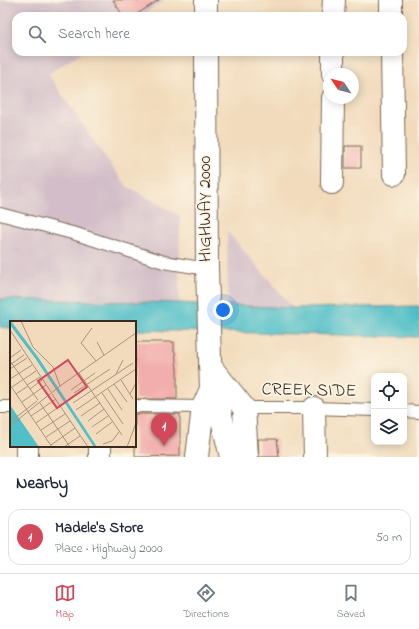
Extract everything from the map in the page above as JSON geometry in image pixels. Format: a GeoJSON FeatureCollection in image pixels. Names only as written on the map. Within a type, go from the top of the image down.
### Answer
{"type":"FeatureCollection","features":[{"type":"Feature","properties":{"kind":"main road"},"geometry":{"type":"LineString","coordinates":[[206,0],[206,12]]}},
{"type":"Feature","properties":{"kind":"main road"},"geometry":{"type":"LineString","coordinates":[[334,0],[334,12]]}},
{"type":"Feature","properties":{"kind":"main road"},"geometry":{"type":"LineString","coordinates":[[391,0],[391,12]]}},
{"type":"Feature","properties":{"kind":"main road","name":"HIGHWAY 2000"},"geometry":{"type":"LineString","coordinates":[[197,457],[207,398],[210,366],[206,270],[206,56]]}},
{"type":"Feature","properties":{"kind":"main road"},"geometry":{"type":"LineString","coordinates":[[333,56],[333,68]]}},
{"type":"Feature","properties":{"kind":"main road"},"geometry":{"type":"LineString","coordinates":[[392,56],[394,174]]}},
{"type":"Feature","properties":{"kind":"main road"},"geometry":{"type":"LineString","coordinates":[[332,183],[333,104]]}},
{"type":"Feature","properties":{"kind":"main road"},"geometry":{"type":"LineString","coordinates":[[210,366],[244,408],[247,457]]}},
{"type":"Feature","properties":{"kind":"main road","name":"HIGHWAY 2000"},"geometry":{"type":"LineString","coordinates":[[207,398],[219,407],[231,457]]}},
{"type":"Feature","properties":{"kind":"main road"},"geometry":{"type":"LineString","coordinates":[[314,408],[315,457]]}},
{"type":"Feature","properties":{"kind":"lane"},"geometry":{"type":"LineString","coordinates":[[0,214],[76,234],[164,262],[206,270]]}},
{"type":"Feature","properties":{"kind":"lane"},"geometry":{"type":"LineString","coordinates":[[136,406],[207,398]]}},
{"type":"Feature","properties":{"kind":"lane","name":"CREEK SIDE"},"geometry":{"type":"LineString","coordinates":[[244,408],[371,410]]}},
{"type":"Feature","properties":{"kind":"lane"},"geometry":{"type":"LineString","coordinates":[[407,411],[419,412]]}},
{"type":"Feature","properties":{"kind":"shaded area"},"geometry":{"type":"Polygon","coordinates":[[[0,0],[165,0],[146,12],[12,12],[12,56],[76,56],[48,74],[109,163],[127,186],[180,216],[179,303],[0,299],[0,0]]]}},
{"type":"Feature","properties":{"kind":"shaded area"},"geometry":{"type":"Polygon","coordinates":[[[227,231],[293,308],[228,305],[227,231]]]}},
{"type":"Feature","properties":{"kind":"water"},"geometry":{"type":"Polygon","coordinates":[[[0,299],[179,303],[293,308],[419,306],[419,337],[136,330],[136,321],[10,321],[10,328],[0,327],[0,299]]]}},
{"type":"Feature","properties":{"kind":"building"},"geometry":{"type":"Polygon","coordinates":[[[113,0],[159,0],[140,12],[120,12],[113,0]]]}},
{"type":"Feature","properties":{"kind":"building"},"geometry":{"type":"Polygon","coordinates":[[[345,146],[361,146],[361,168],[345,168],[345,146]]]}},
{"type":"Feature","properties":{"kind":"building"},"geometry":{"type":"Polygon","coordinates":[[[136,342],[174,342],[177,370],[177,399],[136,399],[136,342]]]}},
{"type":"Feature","properties":{"kind":"building"},"geometry":{"type":"Polygon","coordinates":[[[136,414],[180,414],[180,456],[135,457],[136,414]]]}},
{"type":"Feature","properties":{"kind":"building"},"geometry":{"type":"Polygon","coordinates":[[[258,439],[277,439],[279,457],[259,457],[258,439]]]}},
{"type":"Feature","properties":{"kind":"place","name":"Madele's Store"},"geometry":{"type":"Point","coordinates":[164,446]}}]}
